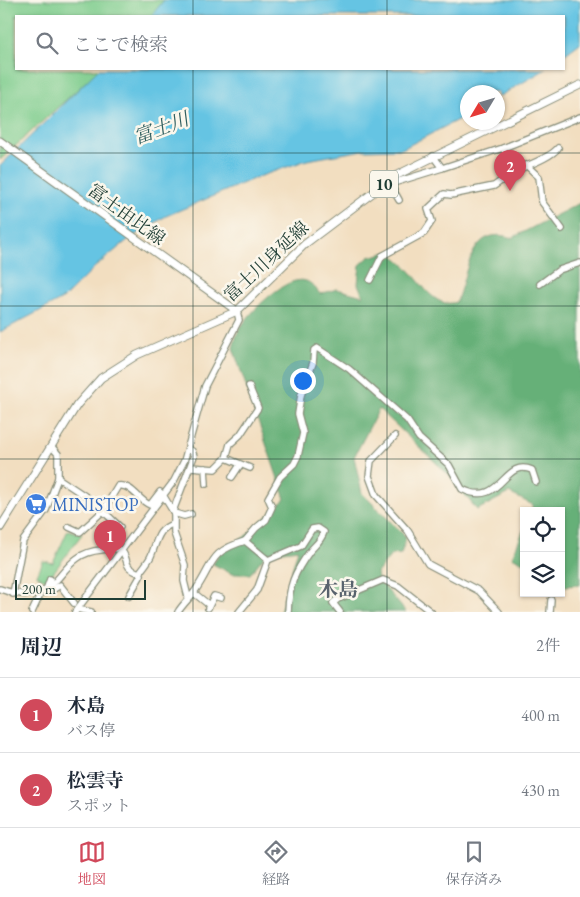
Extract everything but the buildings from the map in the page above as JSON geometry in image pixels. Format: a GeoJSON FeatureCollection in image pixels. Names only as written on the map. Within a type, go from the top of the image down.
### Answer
{"type":"FeatureCollection","features":[{"type":"Feature","properties":{"kind":"main road","name":"富士川身延線"},"geometry":{"type":"LineString","coordinates":[[0,528],[87,391],[101,378],[137,356],[237,311],[323,228],[395,176],[432,156],[580,85]]}},
{"type":"Feature","properties":{"kind":"main road","name":"富士由比線"},"geometry":{"type":"LineString","coordinates":[[0,141],[237,311]]}},
{"type":"Feature","properties":{"kind":"street"},"geometry":{"type":"LineString","coordinates":[[399,200],[390,184],[503,148],[580,117]]}},
{"type":"Feature","properties":{"kind":"street"},"geometry":{"type":"LineString","coordinates":[[503,148],[515,171]]}},
{"type":"Feature","properties":{"kind":"street"},"geometry":{"type":"LineString","coordinates":[[370,280],[382,256],[424,233],[432,221],[428,209],[444,194],[451,195],[494,186],[515,171],[552,156],[558,148]]}},
{"type":"Feature","properties":{"kind":"street"},"geometry":{"type":"LineString","coordinates":[[432,156],[442,168]]}},
{"type":"Feature","properties":{"kind":"street"},"geometry":{"type":"LineString","coordinates":[[526,166],[539,177],[542,202],[562,229]]}},
{"type":"Feature","properties":{"kind":"street"},"geometry":{"type":"LineString","coordinates":[[540,284],[559,270],[580,264]]}},
{"type":"Feature","properties":{"kind":"street"},"geometry":{"type":"LineString","coordinates":[[75,608],[163,495],[184,461],[205,386],[214,364],[235,330],[238,320],[237,311]]}},
{"type":"Feature","properties":{"kind":"street"},"geometry":{"type":"LineString","coordinates":[[178,612],[191,595],[209,563],[220,552],[231,545],[245,541],[270,514],[272,508],[268,498],[280,477],[294,464],[298,456],[303,433],[298,414],[301,395],[313,363],[314,350],[317,348],[349,369],[407,420],[419,438],[449,465],[462,489],[479,495],[488,493],[497,488],[515,468],[524,466],[532,470],[536,482]]}},
{"type":"Feature","properties":{"kind":"street"},"geometry":{"type":"LineString","coordinates":[[191,467],[214,469],[226,458],[230,444],[240,434],[258,408],[249,386]]}},
{"type":"Feature","properties":{"kind":"street"},"geometry":{"type":"LineString","coordinates":[[395,436],[371,461],[369,476],[376,494],[408,530],[428,564],[478,591],[498,612]]}},
{"type":"Feature","properties":{"kind":"street"},"geometry":{"type":"LineString","coordinates":[[14,594],[23,541],[46,510],[58,478],[58,454],[51,446]]}},
{"type":"Feature","properties":{"kind":"street"},"geometry":{"type":"LineString","coordinates":[[188,448],[194,456],[173,512],[173,524],[185,565],[184,581],[191,595],[208,606],[214,596],[221,598]]}},
{"type":"Feature","properties":{"kind":"street"},"geometry":{"type":"LineString","coordinates":[[226,458],[250,468]]}},
{"type":"Feature","properties":{"kind":"street"},"geometry":{"type":"LineString","coordinates":[[232,477],[240,465]]}},
{"type":"Feature","properties":{"kind":"street"},"geometry":{"type":"LineString","coordinates":[[205,468],[206,484]]}},
{"type":"Feature","properties":{"kind":"street"},"geometry":{"type":"LineString","coordinates":[[58,478],[88,498],[120,527]]}},
{"type":"Feature","properties":{"kind":"street"},"geometry":{"type":"LineString","coordinates":[[69,527],[80,532],[103,512],[118,486],[122,485],[134,492],[145,504],[150,505],[160,492],[173,512],[184,516],[191,514]]}},
{"type":"Feature","properties":{"kind":"street"},"geometry":{"type":"LineString","coordinates":[[47,592],[76,560],[87,552],[114,549],[120,551],[126,557],[129,566],[139,574],[150,557],[160,531],[163,527],[173,524]]}},
{"type":"Feature","properties":{"kind":"street"},"geometry":{"type":"LineString","coordinates":[[239,612],[257,590],[268,560],[301,546],[312,529],[318,528],[324,532],[321,541],[312,549],[293,576],[288,612]]}},
{"type":"Feature","properties":{"kind":"street"},"geometry":{"type":"LineString","coordinates":[[245,541],[268,560]]}},
{"type":"Feature","properties":{"kind":"street"},"geometry":{"type":"LineString","coordinates":[[129,596],[142,575]]}},
{"type":"Feature","properties":{"kind":"street"},"geometry":{"type":"LineString","coordinates":[[47,592],[50,579]]}},
{"type":"Feature","properties":{"kind":"street"},"geometry":{"type":"LineString","coordinates":[[340,612],[334,604],[338,599],[383,580],[398,586],[431,612]]}},
{"type":"Feature","properties":{"kind":"street"},"geometry":{"type":"LineString","coordinates":[[32,612],[39,597],[60,585],[75,608],[91,612]]}},
{"type":"Feature","properties":{"kind":"street"},"geometry":{"type":"LineString","coordinates":[[0,589],[14,594],[39,597]]}},
{"type":"Feature","properties":{"kind":"street"},"geometry":{"type":"LineString","coordinates":[[550,612],[551,600]]}},
{"type":"Feature","properties":{"kind":"green space"},"geometry":{"type":"Polygon","coordinates":[[[0,0],[165,0],[156,15],[15,15],[15,70],[99,70],[0,160],[0,0]]]}},
{"type":"Feature","properties":{"kind":"green space"},"geometry":{"type":"Polygon","coordinates":[[[580,203],[580,585],[565,586],[565,507],[532,507],[533,505],[509,493],[477,510],[450,476],[379,409],[354,457],[362,493],[406,537],[401,554],[391,555],[377,573],[378,579],[406,612],[280,612],[298,549],[267,553],[250,574],[232,574],[213,564],[222,549],[243,538],[285,499],[233,348],[239,330],[250,315],[278,289],[298,280],[308,282],[320,294],[337,289],[363,296],[358,284],[360,265],[369,257],[388,252],[407,267],[431,295],[443,302],[456,302],[467,267],[478,245],[486,238],[497,235],[512,238],[580,203]]]}},
{"type":"Feature","properties":{"kind":"green space"},"geometry":{"type":"Polygon","coordinates":[[[68,530],[82,534],[47,581],[37,575],[43,561],[53,563],[68,530]]]}},
{"type":"Feature","properties":{"kind":"green space"},"geometry":{"type":"Polygon","coordinates":[[[520,538],[520,561],[512,557],[520,538]]]}},
{"type":"Feature","properties":{"kind":"water"},"geometry":{"type":"Polygon","coordinates":[[[164,0],[580,0],[580,43],[565,54],[565,15],[152,15],[164,0]]]}},
{"type":"Feature","properties":{"kind":"water","name":"富士川"},"geometry":{"type":"Polygon","coordinates":[[[98,70],[544,70],[505,93],[505,85],[460,85],[460,119],[402,149],[363,150],[307,160],[258,177],[166,216],[129,239],[95,267],[64,298],[0,332],[0,166],[98,70]]]}},
{"type":"Feature","properties":{"kind":"place","name":"松雲寺"},"geometry":{"type":"Point","coordinates":[510,191]}},
{"type":"Feature","properties":{"kind":"place","name":"MINISTOP"},"geometry":{"type":"Point","coordinates":[36,504]}},
{"type":"Feature","properties":{"kind":"place","name":"木島"},"geometry":{"type":"Point","coordinates":[110,561]}},
{"type":"Feature","properties":{"kind":"district","name":"木島"},"geometry":{"type":"Point","coordinates":[338,589]}}]}
